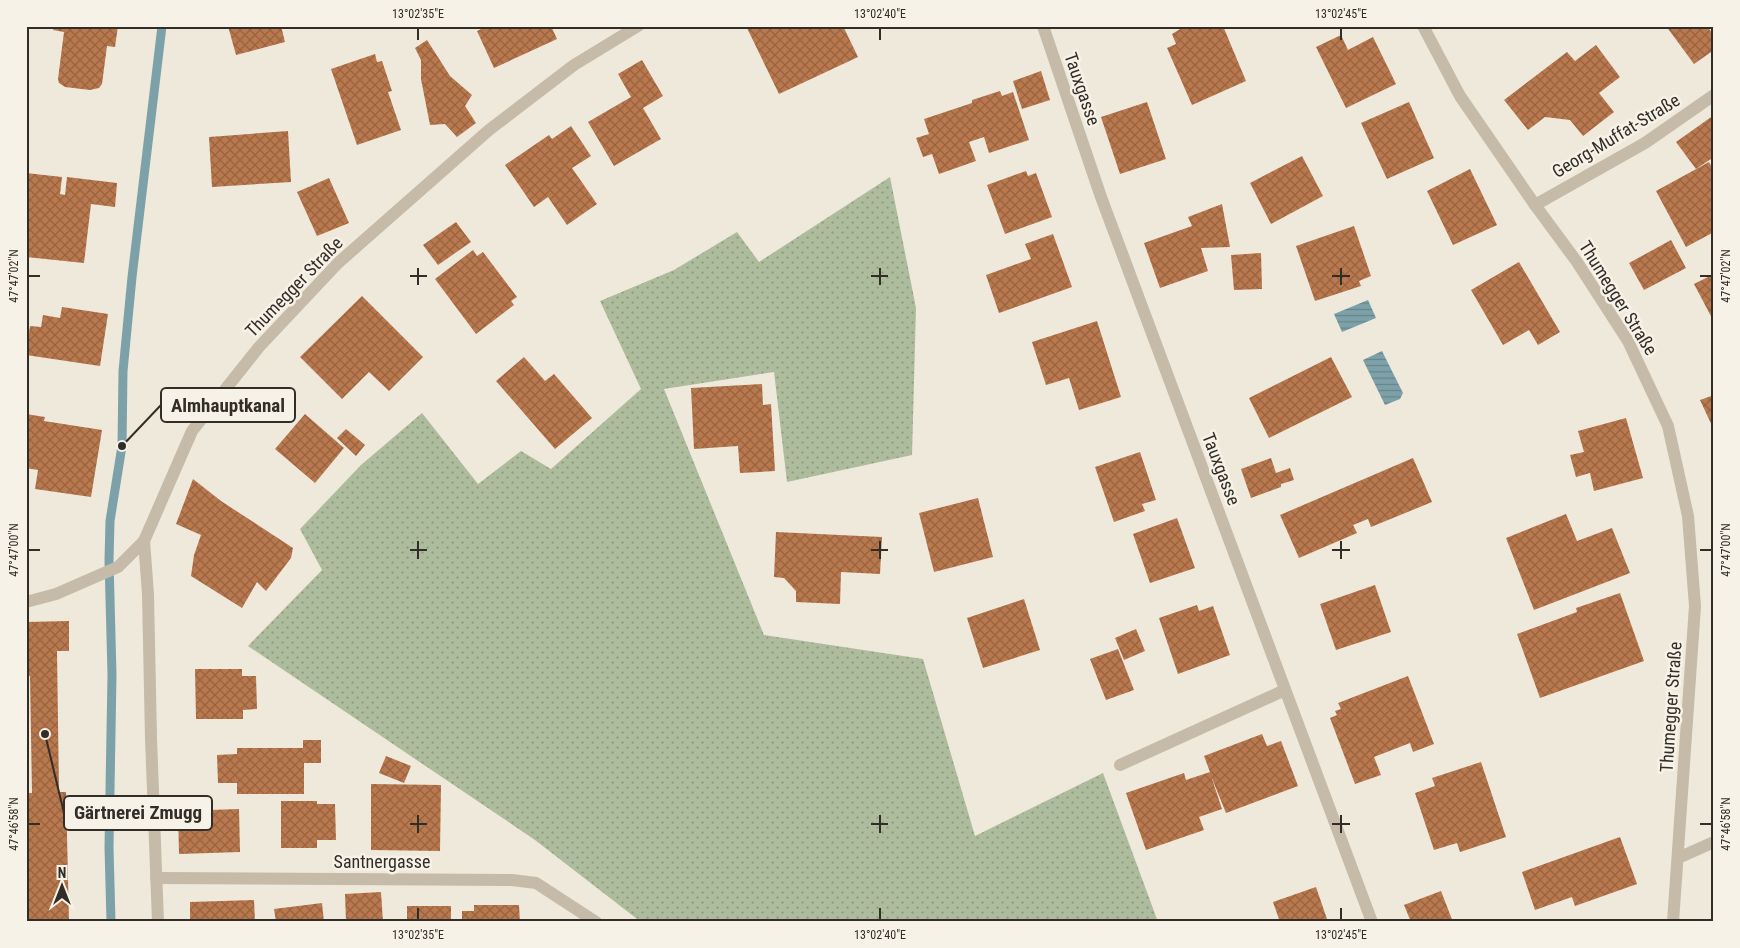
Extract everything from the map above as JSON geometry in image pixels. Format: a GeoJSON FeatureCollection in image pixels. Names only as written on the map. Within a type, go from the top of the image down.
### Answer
{"type":"FeatureCollection","features":[{"type":"Feature","properties":{"kind":"street","name":"Thumegger Straße"},"geometry":{"type":"LineString","coordinates":[[26,602],[56,594],[118,567],[144,541],[192,430],[259,347],[338,263],[489,130],[574,65],[638,26]]}},
{"type":"Feature","properties":{"kind":"street","name":"Tauxgasse"},"geometry":{"type":"LineString","coordinates":[[1043,26],[1101,198],[1372,922]]}},
{"type":"Feature","properties":{"kind":"street","name":"Thumegger Straße"},"geometry":{"type":"LineString","coordinates":[[1423,26],[1460,96],[1534,205],[1577,262],[1628,341],[1668,426],[1688,516],[1695,606],[1674,922]]}},
{"type":"Feature","properties":{"kind":"street","name":"Georg-Muffat-Straße"},"geometry":{"type":"LineString","coordinates":[[1534,205],[1646,143],[1714,95]]}},
{"type":"Feature","properties":{"kind":"street"},"geometry":{"type":"LineString","coordinates":[[144,541],[148,594],[158,922]]}},
{"type":"Feature","properties":{"kind":"street"},"geometry":{"type":"LineString","coordinates":[[1120,765],[1285,690]]}},
{"type":"Feature","properties":{"kind":"street"},"geometry":{"type":"LineString","coordinates":[[1678,858],[1714,842]]}},
{"type":"Feature","properties":{"kind":"street","name":"Santnergasse"},"geometry":{"type":"LineString","coordinates":[[156,878],[512,880],[536,884],[596,922]]}},
{"type":"Feature","properties":{"kind":"green space"},"geometry":{"type":"Polygon","coordinates":[[[890,177],[916,308],[912,455],[787,482],[774,372],[664,389],[764,635],[923,659],[975,836],[1103,773],[1158,922],[641,922],[535,840],[248,646],[322,570],[300,529],[361,465],[422,413],[478,484],[521,451],[551,469],[641,389],[600,301],[674,270],[737,232],[759,262],[890,177]]]}},
{"type":"Feature","properties":{"kind":"water"},"geometry":{"type":"Polygon","coordinates":[[[1368,300],[1376,318],[1342,332],[1334,314],[1368,300]]]}},
{"type":"Feature","properties":{"kind":"water"},"geometry":{"type":"Polygon","coordinates":[[[1382,351],[1403,393],[1400,399],[1385,405],[1363,360],[1382,351]]]}},
{"type":"Feature","properties":{"kind":"building"},"geometry":{"type":"Polygon","coordinates":[[[54,26],[118,26],[115,47],[107,46],[102,84],[99,88],[90,90],[65,87],[59,83],[64,32],[53,30],[54,26]]]}},
{"type":"Feature","properties":{"kind":"building"},"geometry":{"type":"Polygon","coordinates":[[[228,26],[281,26],[285,42],[236,55],[228,26]]]}},
{"type":"Feature","properties":{"kind":"building"},"geometry":{"type":"Polygon","coordinates":[[[488,26],[551,26],[557,39],[494,68],[477,31],[488,26]]]}},
{"type":"Feature","properties":{"kind":"building"},"geometry":{"type":"Polygon","coordinates":[[[746,26],[843,26],[858,57],[779,94],[746,26]]]}},
{"type":"Feature","properties":{"kind":"building"},"geometry":{"type":"Polygon","coordinates":[[[1185,26],[1212,26],[1212,28],[1223,26],[1246,81],[1192,105],[1167,48],[1176,44],[1172,34],[1185,26]]]}},
{"type":"Feature","properties":{"kind":"building"},"geometry":{"type":"Polygon","coordinates":[[[1666,26],[1707,26],[1714,36],[1714,50],[1694,64],[1666,26]]]}},
{"type":"Feature","properties":{"kind":"building"},"geometry":{"type":"Polygon","coordinates":[[[1341,35],[1348,50],[1373,37],[1396,84],[1346,108],[1316,47],[1341,35]]]}},
{"type":"Feature","properties":{"kind":"building"},"geometry":{"type":"Polygon","coordinates":[[[427,40],[450,76],[472,95],[465,106],[476,123],[457,137],[445,124],[430,125],[421,79],[421,60],[415,48],[427,40]]]}},
{"type":"Feature","properties":{"kind":"building"},"geometry":{"type":"Polygon","coordinates":[[[1596,45],[1620,77],[1599,93],[1614,112],[1583,136],[1570,120],[1545,117],[1528,130],[1504,100],[1567,52],[1575,61],[1596,45]]]}},
{"type":"Feature","properties":{"kind":"building"},"geometry":{"type":"Polygon","coordinates":[[[375,54],[377,62],[382,61],[392,91],[388,92],[401,130],[357,145],[331,69],[375,54]]]}},
{"type":"Feature","properties":{"kind":"building"},"geometry":{"type":"Polygon","coordinates":[[[642,60],[663,96],[643,108],[661,139],[614,166],[588,122],[631,97],[618,74],[642,60]]]}},
{"type":"Feature","properties":{"kind":"building"},"geometry":{"type":"Polygon","coordinates":[[[1041,71],[1050,100],[1022,109],[1013,81],[1041,71]]]}},
{"type":"Feature","properties":{"kind":"building"},"geometry":{"type":"Polygon","coordinates":[[[1000,91],[1002,96],[1013,92],[1029,140],[989,153],[984,137],[969,142],[976,161],[939,174],[932,154],[923,157],[916,138],[929,134],[924,119],[972,103],[972,100],[1000,91]]]}},
{"type":"Feature","properties":{"kind":"building"},"geometry":{"type":"Polygon","coordinates":[[[1147,102],[1166,159],[1120,174],[1101,117],[1147,102]]]}},
{"type":"Feature","properties":{"kind":"building"},"geometry":{"type":"Polygon","coordinates":[[[1409,102],[1434,158],[1387,179],[1361,123],[1409,102]]]}},
{"type":"Feature","properties":{"kind":"building"},"geometry":{"type":"Polygon","coordinates":[[[1714,115],[1714,157],[1696,169],[1676,142],[1714,115]]]}},
{"type":"Feature","properties":{"kind":"building"},"geometry":{"type":"Polygon","coordinates":[[[571,126],[591,156],[572,168],[597,204],[567,225],[548,197],[534,207],[505,165],[549,135],[552,139],[571,126]]]}},
{"type":"Feature","properties":{"kind":"building"},"geometry":{"type":"Polygon","coordinates":[[[288,131],[291,182],[212,187],[209,137],[288,131]]]}},
{"type":"Feature","properties":{"kind":"building"},"geometry":{"type":"Polygon","coordinates":[[[1302,156],[1323,196],[1271,224],[1250,183],[1302,156]]]}},
{"type":"Feature","properties":{"kind":"building"},"geometry":{"type":"Polygon","coordinates":[[[1709,162],[1714,171],[1714,232],[1686,247],[1656,191],[1709,162]]]}},
{"type":"Feature","properties":{"kind":"building"},"geometry":{"type":"Polygon","coordinates":[[[1470,169],[1497,225],[1453,245],[1427,191],[1470,169]]]}},
{"type":"Feature","properties":{"kind":"building"},"geometry":{"type":"Polygon","coordinates":[[[1026,171],[1028,176],[1036,173],[1052,217],[1005,234],[987,185],[1026,171]]]}},
{"type":"Feature","properties":{"kind":"building"},"geometry":{"type":"Polygon","coordinates":[[[26,173],[62,177],[60,194],[65,195],[67,177],[117,183],[115,207],[91,204],[84,263],[26,257],[26,173]]]}},
{"type":"Feature","properties":{"kind":"building"},"geometry":{"type":"Polygon","coordinates":[[[329,178],[349,223],[317,236],[297,192],[329,178]]]}},
{"type":"Feature","properties":{"kind":"building"},"geometry":{"type":"Polygon","coordinates":[[[1222,204],[1230,247],[1201,248],[1208,271],[1160,288],[1144,243],[1192,226],[1188,217],[1222,204]]]}},
{"type":"Feature","properties":{"kind":"building"},"geometry":{"type":"Polygon","coordinates":[[[456,222],[471,242],[438,265],[423,245],[456,222]]]}},
{"type":"Feature","properties":{"kind":"building"},"geometry":{"type":"Polygon","coordinates":[[[1354,226],[1371,276],[1359,281],[1361,286],[1315,301],[1296,246],[1354,226]]]}},
{"type":"Feature","properties":{"kind":"building"},"geometry":{"type":"Polygon","coordinates":[[[1053,234],[1072,287],[999,313],[986,275],[1031,259],[1025,244],[1053,234]]]}},
{"type":"Feature","properties":{"kind":"building"},"geometry":{"type":"Polygon","coordinates":[[[1671,240],[1686,268],[1644,290],[1629,263],[1671,240]]]}},
{"type":"Feature","properties":{"kind":"building"},"geometry":{"type":"Polygon","coordinates":[[[473,250],[477,256],[483,252],[517,297],[511,301],[514,305],[476,334],[435,279],[473,250]]]}},
{"type":"Feature","properties":{"kind":"building"},"geometry":{"type":"Polygon","coordinates":[[[1261,253],[1262,289],[1234,290],[1231,255],[1261,253]]]}},
{"type":"Feature","properties":{"kind":"building"},"geometry":{"type":"Polygon","coordinates":[[[1519,262],[1560,332],[1538,345],[1529,330],[1503,345],[1471,290],[1519,262]]]}},
{"type":"Feature","properties":{"kind":"building"},"geometry":{"type":"Polygon","coordinates":[[[1714,274],[1714,322],[1694,284],[1714,274]]]}},
{"type":"Feature","properties":{"kind":"building"},"geometry":{"type":"Polygon","coordinates":[[[362,296],[423,357],[389,391],[369,372],[342,399],[300,357],[362,296]]]}},
{"type":"Feature","properties":{"kind":"building"},"geometry":{"type":"Polygon","coordinates":[[[62,307],[108,314],[100,366],[26,355],[30,326],[41,327],[43,315],[60,318],[62,307]]]}},
{"type":"Feature","properties":{"kind":"building"},"geometry":{"type":"Polygon","coordinates":[[[1097,321],[1121,397],[1079,410],[1069,378],[1046,385],[1032,342],[1097,321]]]}},
{"type":"Feature","properties":{"kind":"building"},"geometry":{"type":"Polygon","coordinates":[[[524,357],[545,381],[554,374],[592,418],[555,449],[496,381],[524,357]]]}},
{"type":"Feature","properties":{"kind":"building"},"geometry":{"type":"Polygon","coordinates":[[[1331,357],[1352,397],[1269,438],[1249,398],[1331,357]]]}},
{"type":"Feature","properties":{"kind":"building"},"geometry":{"type":"Polygon","coordinates":[[[762,384],[763,405],[771,404],[775,471],[740,473],[738,446],[694,449],[691,388],[762,384]]]}},
{"type":"Feature","properties":{"kind":"building"},"geometry":{"type":"Polygon","coordinates":[[[1714,395],[1714,430],[1700,400],[1714,395]]]}},
{"type":"Feature","properties":{"kind":"building"},"geometry":{"type":"Polygon","coordinates":[[[26,414],[45,417],[44,421],[102,430],[91,497],[35,489],[38,470],[26,468],[26,414]]]}},
{"type":"Feature","properties":{"kind":"building"},"geometry":{"type":"Polygon","coordinates":[[[305,414],[344,448],[315,483],[275,449],[305,414]]]}},
{"type":"Feature","properties":{"kind":"building"},"geometry":{"type":"Polygon","coordinates":[[[1626,418],[1643,478],[1594,491],[1590,473],[1576,477],[1570,455],[1584,452],[1578,431],[1626,418]]]}},
{"type":"Feature","properties":{"kind":"building"},"geometry":{"type":"Polygon","coordinates":[[[346,429],[365,445],[356,456],[337,438],[346,429]]]}},
{"type":"Feature","properties":{"kind":"building"},"geometry":{"type":"Polygon","coordinates":[[[1140,452],[1156,500],[1142,504],[1145,511],[1114,522],[1095,467],[1140,452]]]}},
{"type":"Feature","properties":{"kind":"building"},"geometry":{"type":"Polygon","coordinates":[[[1271,458],[1276,473],[1290,468],[1294,480],[1251,498],[1241,469],[1271,458]]]}},
{"type":"Feature","properties":{"kind":"building"},"geometry":{"type":"Polygon","coordinates":[[[1413,458],[1432,502],[1371,527],[1368,519],[1353,525],[1357,533],[1299,558],[1280,515],[1413,458]]]}},
{"type":"Feature","properties":{"kind":"building"},"geometry":{"type":"Polygon","coordinates":[[[193,479],[221,501],[293,548],[291,558],[266,591],[257,582],[242,608],[191,576],[194,555],[201,535],[176,524],[193,479]]]}},
{"type":"Feature","properties":{"kind":"building"},"geometry":{"type":"Polygon","coordinates":[[[978,498],[993,557],[934,572],[919,513],[978,498]]]}},
{"type":"Feature","properties":{"kind":"building"},"geometry":{"type":"Polygon","coordinates":[[[1566,514],[1577,541],[1612,528],[1630,573],[1534,610],[1506,538],[1566,514]]]}},
{"type":"Feature","properties":{"kind":"building"},"geometry":{"type":"Polygon","coordinates":[[[1177,518],[1195,568],[1150,583],[1133,534],[1177,518]]]}},
{"type":"Feature","properties":{"kind":"building"},"geometry":{"type":"Polygon","coordinates":[[[776,532],[882,537],[880,574],[841,572],[840,604],[796,602],[796,591],[784,578],[774,577],[776,532]]]}},
{"type":"Feature","properties":{"kind":"building"},"geometry":{"type":"Polygon","coordinates":[[[1375,585],[1391,632],[1336,650],[1320,604],[1375,585]]]}},
{"type":"Feature","properties":{"kind":"building"},"geometry":{"type":"Polygon","coordinates":[[[1620,593],[1644,661],[1540,698],[1517,634],[1577,612],[1576,608],[1620,593]]]}},
{"type":"Feature","properties":{"kind":"building"},"geometry":{"type":"Polygon","coordinates":[[[1024,599],[1040,650],[983,668],[967,618],[1024,599]]]}},
{"type":"Feature","properties":{"kind":"building"},"geometry":{"type":"Polygon","coordinates":[[[1197,605],[1199,611],[1213,606],[1230,655],[1178,674],[1159,618],[1197,605]]]}},
{"type":"Feature","properties":{"kind":"building"},"geometry":{"type":"Polygon","coordinates":[[[69,621],[69,651],[57,651],[59,792],[66,792],[69,922],[26,922],[26,793],[32,793],[30,676],[26,676],[26,622],[69,621]]]}},
{"type":"Feature","properties":{"kind":"building"},"geometry":{"type":"Polygon","coordinates":[[[1136,629],[1145,651],[1124,660],[1115,638],[1136,629]]]}},
{"type":"Feature","properties":{"kind":"building"},"geometry":{"type":"Polygon","coordinates":[[[1118,649],[1134,690],[1106,700],[1090,659],[1118,649]]]}},
{"type":"Feature","properties":{"kind":"building"},"geometry":{"type":"Polygon","coordinates":[[[195,669],[242,669],[242,676],[256,676],[257,709],[243,710],[243,719],[196,719],[195,669]]]}},
{"type":"Feature","properties":{"kind":"building"},"geometry":{"type":"Polygon","coordinates":[[[1408,676],[1434,744],[1413,752],[1410,743],[1374,757],[1381,775],[1355,784],[1330,718],[1337,715],[1335,711],[1341,709],[1338,703],[1408,676]]]}},
{"type":"Feature","properties":{"kind":"building"},"geometry":{"type":"Polygon","coordinates":[[[1262,734],[1267,746],[1281,741],[1298,786],[1226,813],[1211,776],[1222,809],[1199,817],[1204,830],[1146,850],[1126,793],[1184,773],[1186,780],[1210,772],[1204,756],[1262,734]]]}},
{"type":"Feature","properties":{"kind":"building"},"geometry":{"type":"Polygon","coordinates":[[[303,740],[321,740],[321,763],[304,763],[304,794],[237,794],[237,783],[218,783],[217,755],[237,754],[237,748],[303,748],[303,740]]]}},
{"type":"Feature","properties":{"kind":"building"},"geometry":{"type":"Polygon","coordinates":[[[386,756],[411,766],[404,783],[379,773],[386,756]]]}},
{"type":"Feature","properties":{"kind":"building"},"geometry":{"type":"Polygon","coordinates":[[[1481,762],[1506,837],[1460,852],[1457,843],[1434,850],[1415,793],[1435,786],[1432,778],[1481,762]]]}},
{"type":"Feature","properties":{"kind":"building"},"geometry":{"type":"Polygon","coordinates":[[[371,784],[441,785],[440,851],[371,850],[371,784]]]}},
{"type":"Feature","properties":{"kind":"building"},"geometry":{"type":"Polygon","coordinates":[[[281,801],[317,801],[317,804],[335,804],[336,840],[317,840],[317,848],[281,848],[281,801]]]}},
{"type":"Feature","properties":{"kind":"building"},"geometry":{"type":"Polygon","coordinates":[[[239,809],[240,852],[179,854],[178,811],[239,809]]]}},
{"type":"Feature","properties":{"kind":"building"},"geometry":{"type":"Polygon","coordinates":[[[1620,837],[1637,884],[1575,906],[1572,897],[1535,910],[1522,872],[1620,837]]]}},
{"type":"Feature","properties":{"kind":"building"},"geometry":{"type":"Polygon","coordinates":[[[1316,887],[1328,922],[1280,922],[1273,902],[1316,887]]]}},
{"type":"Feature","properties":{"kind":"building"},"geometry":{"type":"Polygon","coordinates":[[[1441,891],[1453,922],[1411,922],[1404,905],[1441,891]]]}},
{"type":"Feature","properties":{"kind":"building"},"geometry":{"type":"Polygon","coordinates":[[[381,892],[383,922],[346,922],[345,894],[381,892]]]}},
{"type":"Feature","properties":{"kind":"building"},"geometry":{"type":"Polygon","coordinates":[[[254,900],[255,922],[190,922],[190,902],[254,900]]]}},
{"type":"Feature","properties":{"kind":"building"},"geometry":{"type":"Polygon","coordinates":[[[322,903],[324,922],[276,922],[274,909],[322,903]]]}},
{"type":"Feature","properties":{"kind":"building"},"geometry":{"type":"Polygon","coordinates":[[[474,905],[519,905],[520,922],[462,922],[462,911],[474,911],[474,905]]]}},
{"type":"Feature","properties":{"kind":"building"},"geometry":{"type":"Polygon","coordinates":[[[407,906],[451,906],[451,922],[407,922],[407,906]]]}},
{"type":"Feature","properties":{"kind":"waterway"},"geometry":{"type":"LineString","coordinates":[[111,922],[109,847],[112,675],[109,560],[110,521],[122,446],[123,371],[132,277],[162,26]]}},
{"type":"Feature","properties":{"kind":"place","name":"Almhauptkanal"},"geometry":{"type":"Point","coordinates":[122,446]}},
{"type":"Feature","properties":{"kind":"place","name":"Gärtnerei Zmugg"},"geometry":{"type":"Point","coordinates":[45,734]}}]}
